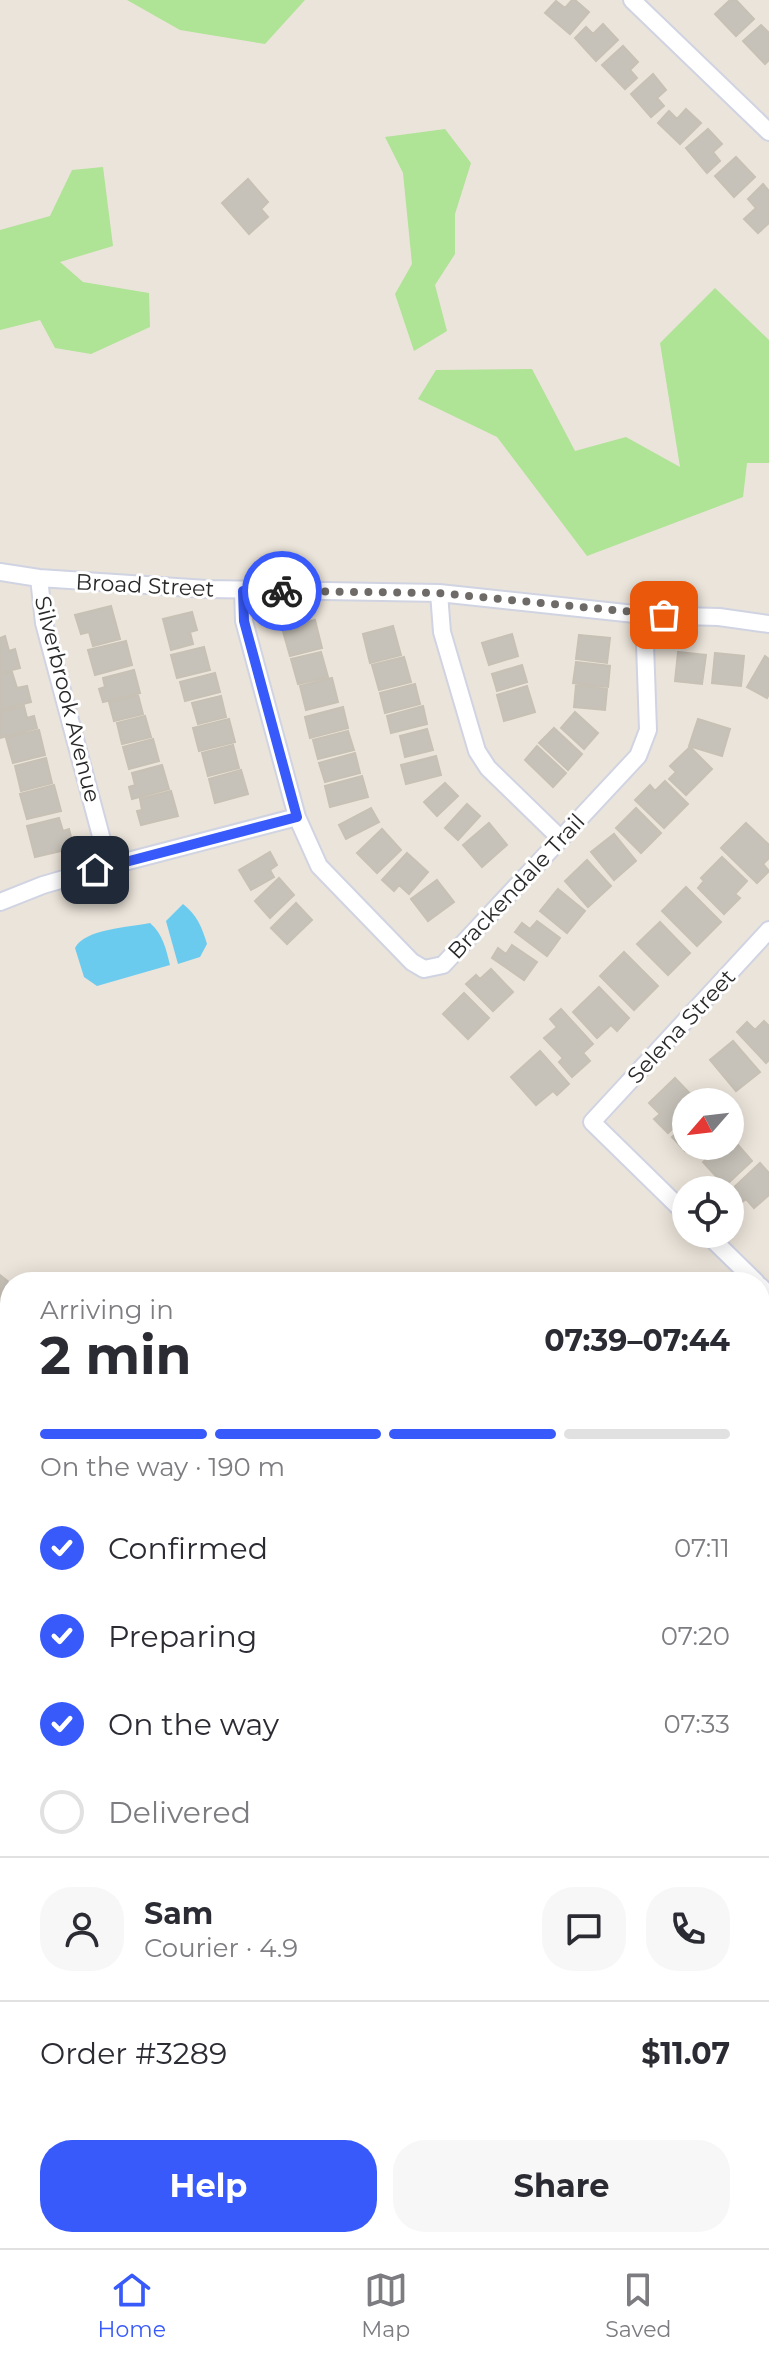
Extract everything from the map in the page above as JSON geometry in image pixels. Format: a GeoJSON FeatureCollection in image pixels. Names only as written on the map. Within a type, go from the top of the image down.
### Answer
{"type":"FeatureCollection","features":[{"type":"Feature","properties":{"kind":"street"},"geometry":{"type":"LineString","coordinates":[[632,0],[769,132]]}},
{"type":"Feature","properties":{"kind":"street","name":"Broad Street"},"geometry":{"type":"LineString","coordinates":[[0,572],[39,578],[243,591],[439,593],[644,615],[719,617],[769,624]]}},
{"type":"Feature","properties":{"kind":"street","name":"Silverbrook Avenue"},"geometry":{"type":"LineString","coordinates":[[39,578],[44,623],[109,866]]}},
{"type":"Feature","properties":{"kind":"street","name":"Brackendale Trail"},"geometry":{"type":"LineString","coordinates":[[243,591],[244,621],[297,817],[319,866],[412,962],[424,969],[443,965],[638,756],[648,730],[644,615]]}},
{"type":"Feature","properties":{"kind":"street"},"geometry":{"type":"LineString","coordinates":[[439,593],[442,632],[477,751],[488,768],[561,839]]}},
{"type":"Feature","properties":{"kind":"street"},"geometry":{"type":"LineString","coordinates":[[0,902],[43,885],[109,866],[297,817]]}},
{"type":"Feature","properties":{"kind":"street","name":"Selena Street"},"geometry":{"type":"LineString","coordinates":[[672,1200],[592,1122],[769,930]]}},
{"type":"Feature","properties":{"kind":"street"},"geometry":{"type":"LineString","coordinates":[[721,1248],[746,1272]]}},
{"type":"Feature","properties":{"kind":"green space"},"geometry":{"type":"Polygon","coordinates":[[[127,0],[305,0],[265,44],[180,30],[127,0]]]}},
{"type":"Feature","properties":{"kind":"green space"},"geometry":{"type":"Polygon","coordinates":[[[445,129],[471,163],[455,214],[455,254],[435,285],[447,331],[414,351],[395,294],[412,264],[403,173],[385,137],[445,129]]]}},
{"type":"Feature","properties":{"kind":"green space"},"geometry":{"type":"Polygon","coordinates":[[[103,167],[113,246],[60,262],[83,282],[149,293],[150,327],[91,354],[55,348],[40,320],[0,330],[0,230],[50,216],[72,170],[103,167]]]}},
{"type":"Feature","properties":{"kind":"green space"},"geometry":{"type":"Polygon","coordinates":[[[715,288],[769,340],[769,463],[747,463],[743,497],[587,556],[497,437],[418,399],[436,370],[532,369],[575,451],[626,437],[680,467],[660,343],[715,288]]]}},
{"type":"Feature","properties":{"kind":"water"},"geometry":{"type":"Polygon","coordinates":[[[183,904],[198,922],[207,944],[200,957],[178,964],[166,921],[183,904]]]}},
{"type":"Feature","properties":{"kind":"water"},"geometry":{"type":"Polygon","coordinates":[[[150,923],[161,937],[170,965],[97,986],[84,977],[75,948],[80,942],[108,930],[150,923]]]}},
{"type":"Feature","properties":{"kind":"building"},"geometry":{"type":"Polygon","coordinates":[[[572,0],[589,12],[570,34],[545,13],[556,1],[565,8],[572,0]]]}},
{"type":"Feature","properties":{"kind":"building"},"geometry":{"type":"Polygon","coordinates":[[[730,0],[736,0],[754,19],[736,36],[715,14],[730,0]]]}},
{"type":"Feature","properties":{"kind":"building"},"geometry":{"type":"Polygon","coordinates":[[[603,24],[618,40],[596,61],[575,38],[586,27],[593,34],[603,24]]]}},
{"type":"Feature","properties":{"kind":"building"},"geometry":{"type":"Polygon","coordinates":[[[761,25],[769,33],[769,60],[765,64],[743,41],[761,25]]]}},
{"type":"Feature","properties":{"kind":"building"},"geometry":{"type":"Polygon","coordinates":[[[623,46],[638,62],[630,70],[637,78],[625,89],[602,65],[623,46]]]}},
{"type":"Feature","properties":{"kind":"building"},"geometry":{"type":"Polygon","coordinates":[[[653,74],[666,90],[657,98],[664,106],[651,117],[631,94],[653,74]]]}},
{"type":"Feature","properties":{"kind":"building"},"geometry":{"type":"Polygon","coordinates":[[[686,109],[701,123],[680,144],[658,123],[669,111],[677,119],[686,109]]]}},
{"type":"Feature","properties":{"kind":"building"},"geometry":{"type":"Polygon","coordinates":[[[708,129],[722,144],[713,152],[720,161],[707,173],[686,148],[708,129]]]}},
{"type":"Feature","properties":{"kind":"building"},"geometry":{"type":"Polygon","coordinates":[[[736,157],[755,177],[734,197],[715,176],[736,157]]]}},
{"type":"Feature","properties":{"kind":"building"},"geometry":{"type":"Polygon","coordinates":[[[248,179],[268,202],[261,209],[268,217],[249,234],[222,203],[248,179]]]}},
{"type":"Feature","properties":{"kind":"building"},"geometry":{"type":"Polygon","coordinates":[[[763,184],[769,191],[769,223],[758,233],[744,219],[756,208],[748,199],[763,184]]]}},
{"type":"Feature","properties":{"kind":"building"},"geometry":{"type":"Polygon","coordinates":[[[111,606],[120,639],[93,646],[89,632],[81,634],[75,615],[111,606]]]}},
{"type":"Feature","properties":{"kind":"building"},"geometry":{"type":"Polygon","coordinates":[[[192,612],[197,630],[190,632],[193,644],[171,650],[163,619],[192,612]]]}},
{"type":"Feature","properties":{"kind":"building"},"geometry":{"type":"Polygon","coordinates":[[[315,620],[322,648],[290,656],[282,628],[315,620]]]}},
{"type":"Feature","properties":{"kind":"building"},"geometry":{"type":"Polygon","coordinates":[[[393,626],[401,655],[370,663],[363,634],[393,626]]]}},
{"type":"Feature","properties":{"kind":"building"},"geometry":{"type":"Polygon","coordinates":[[[512,634],[518,656],[489,665],[482,643],[512,634]]]}},
{"type":"Feature","properties":{"kind":"building"},"geometry":{"type":"Polygon","coordinates":[[[579,635],[610,638],[607,663],[576,659],[579,635]]]}},
{"type":"Feature","properties":{"kind":"building"},"geometry":{"type":"Polygon","coordinates":[[[5,636],[9,651],[15,649],[20,668],[0,673],[0,638],[5,636]]]}},
{"type":"Feature","properties":{"kind":"building"},"geometry":{"type":"Polygon","coordinates":[[[126,641],[132,665],[95,675],[88,650],[126,641]]]}},
{"type":"Feature","properties":{"kind":"building"},"geometry":{"type":"Polygon","coordinates":[[[204,647],[210,670],[177,678],[171,655],[204,647]]]}},
{"type":"Feature","properties":{"kind":"building"},"geometry":{"type":"Polygon","coordinates":[[[321,652],[328,677],[298,684],[291,659],[321,652]]]}},
{"type":"Feature","properties":{"kind":"building"},"geometry":{"type":"Polygon","coordinates":[[[678,652],[706,655],[702,684],[675,681],[678,652]]]}},
{"type":"Feature","properties":{"kind":"building"},"geometry":{"type":"Polygon","coordinates":[[[715,653],[744,656],[741,686],[712,683],[715,653]]]}},
{"type":"Feature","properties":{"kind":"building"},"geometry":{"type":"Polygon","coordinates":[[[765,656],[769,659],[767,698],[747,687],[765,656]]]}},
{"type":"Feature","properties":{"kind":"building"},"geometry":{"type":"Polygon","coordinates":[[[404,657],[411,682],[379,690],[372,665],[404,657]]]}},
{"type":"Feature","properties":{"kind":"building"},"geometry":{"type":"Polygon","coordinates":[[[576,662],[610,666],[608,687],[573,683],[576,662]]]}},
{"type":"Feature","properties":{"kind":"building"},"geometry":{"type":"Polygon","coordinates":[[[522,665],[527,682],[497,691],[492,674],[522,665]]]}},
{"type":"Feature","properties":{"kind":"building"},"geometry":{"type":"Polygon","coordinates":[[[134,670],[140,693],[103,702],[99,689],[105,687],[103,678],[134,670]]]}},
{"type":"Feature","properties":{"kind":"building"},"geometry":{"type":"Polygon","coordinates":[[[12,672],[17,688],[27,686],[31,702],[0,710],[0,675],[12,672]]]}},
{"type":"Feature","properties":{"kind":"building"},"geometry":{"type":"Polygon","coordinates":[[[215,673],[220,692],[185,701],[180,682],[215,673]]]}},
{"type":"Feature","properties":{"kind":"building"},"geometry":{"type":"Polygon","coordinates":[[[332,678],[338,702],[306,710],[300,686],[332,678]]]}},
{"type":"Feature","properties":{"kind":"building"},"geometry":{"type":"Polygon","coordinates":[[[415,684],[420,704],[385,713],[380,693],[415,684]]]}},
{"type":"Feature","properties":{"kind":"building"},"geometry":{"type":"Polygon","coordinates":[[[576,685],[607,689],[605,710],[574,707],[576,685]]]}},
{"type":"Feature","properties":{"kind":"building"},"geometry":{"type":"Polygon","coordinates":[[[527,686],[535,712],[504,721],[497,695],[527,686]]]}},
{"type":"Feature","properties":{"kind":"building"},"geometry":{"type":"Polygon","coordinates":[[[138,695],[143,714],[114,721],[109,702],[138,695]]]}},
{"type":"Feature","properties":{"kind":"building"},"geometry":{"type":"Polygon","coordinates":[[[221,696],[226,717],[198,724],[192,703],[221,696]]]}},
{"type":"Feature","properties":{"kind":"building"},"geometry":{"type":"Polygon","coordinates":[[[24,706],[27,718],[34,716],[37,728],[0,738],[0,712],[24,706]]]}},
{"type":"Feature","properties":{"kind":"building"},"geometry":{"type":"Polygon","coordinates":[[[423,706],[427,724],[391,733],[387,716],[423,706]]]}},
{"type":"Feature","properties":{"kind":"building"},"geometry":{"type":"Polygon","coordinates":[[[343,707],[348,728],[310,738],[305,717],[343,707]]]}},
{"type":"Feature","properties":{"kind":"building"},"geometry":{"type":"Polygon","coordinates":[[[575,712],[598,733],[584,749],[561,728],[575,712]]]}},
{"type":"Feature","properties":{"kind":"building"},"geometry":{"type":"Polygon","coordinates":[[[145,716],[151,737],[122,744],[117,723],[145,716]]]}},
{"type":"Feature","properties":{"kind":"building"},"geometry":{"type":"Polygon","coordinates":[[[229,719],[235,742],[199,751],[193,728],[229,719]]]}},
{"type":"Feature","properties":{"kind":"building"},"geometry":{"type":"Polygon","coordinates":[[[698,719],[730,729],[722,756],[689,746],[698,719]]]}},
{"type":"Feature","properties":{"kind":"building"},"geometry":{"type":"Polygon","coordinates":[[[554,728],[582,754],[568,770],[539,743],[554,728]]]}},
{"type":"Feature","properties":{"kind":"building"},"geometry":{"type":"Polygon","coordinates":[[[427,729],[433,750],[405,757],[400,736],[427,729]]]}},
{"type":"Feature","properties":{"kind":"building"},"geometry":{"type":"Polygon","coordinates":[[[39,730],[45,755],[13,763],[6,738],[39,730]]]}},
{"type":"Feature","properties":{"kind":"building"},"geometry":{"type":"Polygon","coordinates":[[[348,731],[354,750],[318,759],[313,740],[348,731]]]}},
{"type":"Feature","properties":{"kind":"building"},"geometry":{"type":"Polygon","coordinates":[[[153,739],[159,761],[129,769],[123,747],[153,739]]]}},
{"type":"Feature","properties":{"kind":"building"},"geometry":{"type":"Polygon","coordinates":[[[233,745],[239,768],[208,776],[202,753],[233,745]]]}},
{"type":"Feature","properties":{"kind":"building"},"geometry":{"type":"Polygon","coordinates":[[[537,746],[566,773],[553,787],[525,760],[537,746]]]}},
{"type":"Feature","properties":{"kind":"building"},"geometry":{"type":"Polygon","coordinates":[[[690,747],[712,769],[686,795],[669,779],[676,772],[670,766],[690,747]]]}},
{"type":"Feature","properties":{"kind":"building"},"geometry":{"type":"Polygon","coordinates":[[[355,753],[360,773],[325,782],[319,763],[355,753]]]}},
{"type":"Feature","properties":{"kind":"building"},"geometry":{"type":"Polygon","coordinates":[[[436,756],[441,775],[406,784],[401,765],[436,756]]]}},
{"type":"Feature","properties":{"kind":"building"},"geometry":{"type":"Polygon","coordinates":[[[46,758],[52,783],[21,791],[15,766],[46,758]]]}},
{"type":"Feature","properties":{"kind":"building"},"geometry":{"type":"Polygon","coordinates":[[[162,765],[169,789],[132,799],[129,787],[135,785],[132,773],[162,765]]]}},
{"type":"Feature","properties":{"kind":"building"},"geometry":{"type":"Polygon","coordinates":[[[241,770],[248,794],[215,803],[209,779],[241,770]]]}},
{"type":"Feature","properties":{"kind":"building"},"geometry":{"type":"Polygon","coordinates":[[[362,776],[368,797],[330,807],[325,786],[362,776]]]}},
{"type":"Feature","properties":{"kind":"building"},"geometry":{"type":"Polygon","coordinates":[[[665,781],[688,804],[664,828],[635,800],[650,785],[655,791],[665,781]]]}},
{"type":"Feature","properties":{"kind":"building"},"geometry":{"type":"Polygon","coordinates":[[[445,783],[458,796],[437,816],[424,802],[445,783]]]}},
{"type":"Feature","properties":{"kind":"building"},"geometry":{"type":"Polygon","coordinates":[[[54,785],[61,811],[27,819],[20,794],[54,785]]]}},
{"type":"Feature","properties":{"kind":"building"},"geometry":{"type":"Polygon","coordinates":[[[171,791],[178,816],[141,825],[137,811],[142,810],[140,799],[171,791]]]}},
{"type":"Feature","properties":{"kind":"building"},"geometry":{"type":"Polygon","coordinates":[[[467,804],[480,816],[458,840],[445,828],[467,804]]]}},
{"type":"Feature","properties":{"kind":"building"},"geometry":{"type":"Polygon","coordinates":[[[371,808],[379,822],[346,839],[339,825],[371,808]]]}},
{"type":"Feature","properties":{"kind":"building"},"geometry":{"type":"Polygon","coordinates":[[[636,808],[661,833],[641,853],[616,828],[636,808]]]}},
{"type":"Feature","properties":{"kind":"building"},"geometry":{"type":"Polygon","coordinates":[[[59,818],[63,831],[69,829],[74,848],[35,857],[27,826],[59,818]]]}},
{"type":"Feature","properties":{"kind":"building"},"geometry":{"type":"Polygon","coordinates":[[[489,823],[507,845],[482,867],[463,845],[489,823]]]}},
{"type":"Feature","properties":{"kind":"building"},"geometry":{"type":"Polygon","coordinates":[[[746,823],[769,845],[769,858],[763,864],[769,871],[757,883],[721,848],[746,823]]]}},
{"type":"Feature","properties":{"kind":"building"},"geometry":{"type":"Polygon","coordinates":[[[382,829],[401,850],[377,873],[357,853],[382,829]]]}},
{"type":"Feature","properties":{"kind":"building"},"geometry":{"type":"Polygon","coordinates":[[[614,834],[636,861],[614,880],[591,852],[614,834]]]}},
{"type":"Feature","properties":{"kind":"building"},"geometry":{"type":"Polygon","coordinates":[[[270,852],[277,865],[270,870],[274,877],[251,890],[239,870],[270,852]]]}},
{"type":"Feature","properties":{"kind":"building"},"geometry":{"type":"Polygon","coordinates":[[[407,853],[428,872],[409,894],[399,885],[394,891],[382,880],[407,853]]]}},
{"type":"Feature","properties":{"kind":"building"},"geometry":{"type":"Polygon","coordinates":[[[722,857],[747,881],[735,894],[740,898],[724,914],[698,888],[704,881],[701,878],[722,857]]]}},
{"type":"Feature","properties":{"kind":"building"},"geometry":{"type":"Polygon","coordinates":[[[587,860],[611,886],[588,907],[565,881],[587,860]]]}},
{"type":"Feature","properties":{"kind":"building"},"geometry":{"type":"Polygon","coordinates":[[[279,878],[294,895],[270,918],[255,901],[279,878]]]}},
{"type":"Feature","properties":{"kind":"building"},"geometry":{"type":"Polygon","coordinates":[[[437,880],[454,902],[428,921],[411,899],[437,880]]]}},
{"type":"Feature","properties":{"kind":"building"},"geometry":{"type":"Polygon","coordinates":[[[686,887],[721,922],[697,946],[662,911],[686,887]]]}},
{"type":"Feature","properties":{"kind":"building"},"geometry":{"type":"Polygon","coordinates":[[[558,889],[585,911],[567,933],[540,911],[558,889]]]}},
{"type":"Feature","properties":{"kind":"building"},"geometry":{"type":"Polygon","coordinates":[[[296,903],[312,920],[287,944],[271,928],[296,903]]]}},
{"type":"Feature","properties":{"kind":"building"},"geometry":{"type":"Polygon","coordinates":[[[537,921],[560,938],[547,956],[515,932],[522,923],[530,929],[537,921]]]}},
{"type":"Feature","properties":{"kind":"building"},"geometry":{"type":"Polygon","coordinates":[[[660,922],[690,953],[668,975],[637,944],[660,922]]]}},
{"type":"Feature","properties":{"kind":"building"},"geometry":{"type":"Polygon","coordinates":[[[512,945],[537,962],[524,980],[492,958],[498,948],[506,954],[512,945]]]}},
{"type":"Feature","properties":{"kind":"building"},"geometry":{"type":"Polygon","coordinates":[[[624,952],[658,986],[634,1010],[600,976],[624,952]]]}},
{"type":"Feature","properties":{"kind":"building"},"geometry":{"type":"Polygon","coordinates":[[[491,969],[513,992],[493,1011],[466,984],[476,975],[480,979],[491,969]]]}},
{"type":"Feature","properties":{"kind":"building"},"geometry":{"type":"Polygon","coordinates":[[[599,987],[629,1018],[617,1031],[611,1025],[597,1038],[573,1012],[599,987]]]}},
{"type":"Feature","properties":{"kind":"building"},"geometry":{"type":"Polygon","coordinates":[[[464,993],[489,1018],[468,1039],[443,1014],[464,993]]]}},
{"type":"Feature","properties":{"kind":"building"},"geometry":{"type":"Polygon","coordinates":[[[561,1009],[593,1044],[583,1053],[590,1061],[572,1077],[559,1062],[563,1058],[544,1038],[557,1027],[550,1019],[561,1009]]]}},
{"type":"Feature","properties":{"kind":"building"},"geometry":{"type":"Polygon","coordinates":[[[764,1021],[769,1026],[769,1060],[766,1063],[737,1032],[747,1022],[755,1030],[764,1021]]]}},
{"type":"Feature","properties":{"kind":"building"},"geometry":{"type":"Polygon","coordinates":[[[733,1041],[760,1072],[740,1088],[733,1088],[710,1060],[733,1041]]]}},
{"type":"Feature","properties":{"kind":"building"},"geometry":{"type":"Polygon","coordinates":[[[540,1051],[569,1084],[557,1095],[553,1091],[536,1105],[511,1077],[540,1051]]]}},
{"type":"Feature","properties":{"kind":"building"},"geometry":{"type":"Polygon","coordinates":[[[675,1078],[685,1088],[672,1088],[672,1129],[668,1133],[654,1119],[660,1114],[649,1103],[675,1078]]]}},
{"type":"Feature","properties":{"kind":"building"},"geometry":{"type":"Polygon","coordinates":[[[744,1152],[752,1161],[736,1176],[716,1176],[703,1162],[744,1160],[744,1152]]]}},
{"type":"Feature","properties":{"kind":"building"},"geometry":{"type":"Polygon","coordinates":[[[760,1163],[769,1173],[769,1195],[754,1208],[746,1199],[744,1201],[744,1178],[760,1163]]]}},
{"type":"Feature","properties":{"kind":"way so far"},"geometry":{"type":"LineString","coordinates":[[282,591],[439,593],[664,615]]}},
{"type":"Feature","properties":{"kind":"route"},"geometry":{"type":"LineString","coordinates":[[95,870],[297,817],[244,621],[243,591],[282,591]]}}]}
